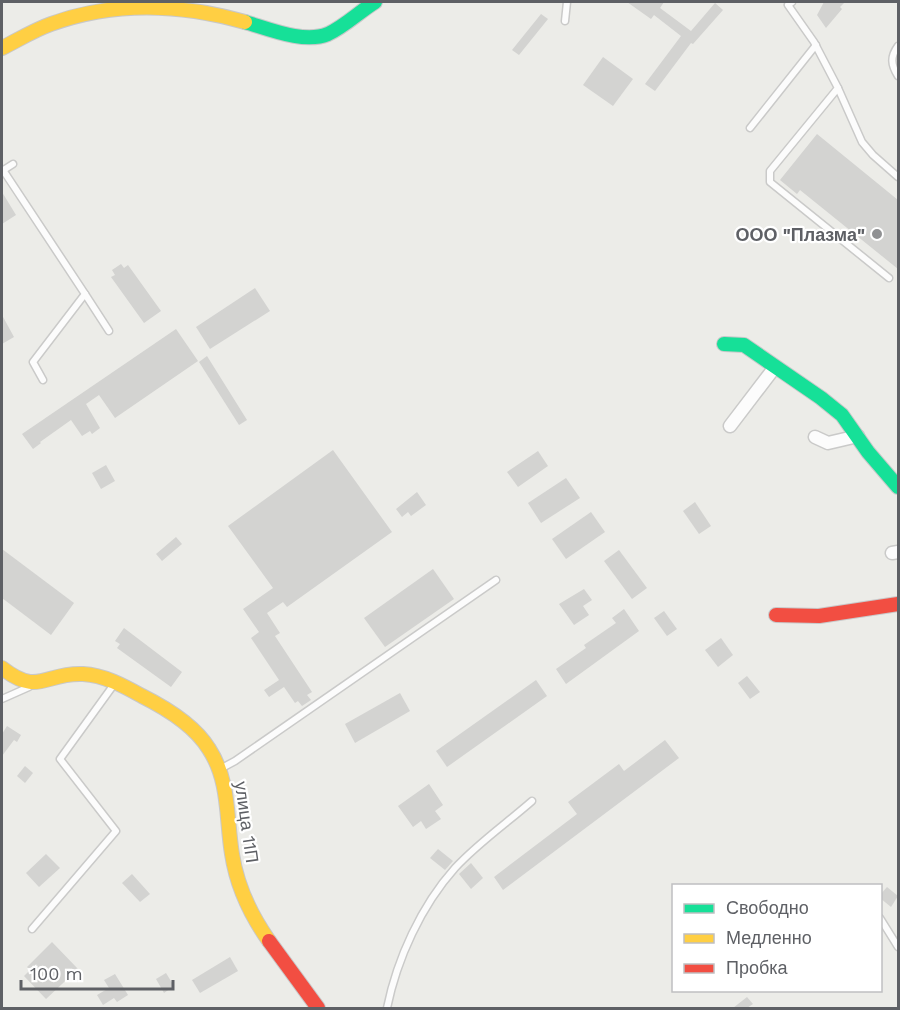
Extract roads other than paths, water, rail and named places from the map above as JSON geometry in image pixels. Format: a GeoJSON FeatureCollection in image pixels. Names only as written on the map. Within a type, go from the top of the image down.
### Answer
{"type":"FeatureCollection","features":[{"type":"Feature","properties":{"kind":"street"},"geometry":{"type":"LineString","coordinates":[[2,48],[59,21],[119,7],[138,6],[160,6],[218,14],[280,31],[314,37],[333,31],[375,2]]}},
{"type":"Feature","properties":{"kind":"street"},"geometry":{"type":"LineString","coordinates":[[724,344],[744,345],[842,415],[868,452],[898,487]]}},
{"type":"Feature","properties":{"kind":"street"},"geometry":{"type":"LineString","coordinates":[[730,426],[775,367]]}},
{"type":"Feature","properties":{"kind":"street"},"geometry":{"type":"LineString","coordinates":[[815,437],[828,444],[858,436]]}},
{"type":"Feature","properties":{"kind":"street"},"geometry":{"type":"LineString","coordinates":[[776,615],[815,616],[876,605],[898,604]]}},
{"type":"Feature","properties":{"kind":"street"},"geometry":{"type":"LineString","coordinates":[[2,668],[9,675],[32,685]]}},
{"type":"Feature","properties":{"kind":"street","name":"улица 11П"},"geometry":{"type":"LineString","coordinates":[[32,685],[80,674],[99,676],[162,707],[193,730],[204,742],[220,769],[224,781],[237,879],[244,898],[262,928],[318,1008]]}},
{"type":"Feature","properties":{"kind":"lane"},"geometry":{"type":"LineString","coordinates":[[565,21],[567,2]]}},
{"type":"Feature","properties":{"kind":"lane"},"geometry":{"type":"LineString","coordinates":[[788,3],[816,45],[862,142],[898,177]]}},
{"type":"Feature","properties":{"kind":"lane"},"geometry":{"type":"LineString","coordinates":[[750,128],[816,45]]}},
{"type":"Feature","properties":{"kind":"lane"},"geometry":{"type":"LineString","coordinates":[[898,46],[892,56],[892,64],[898,76]]}},
{"type":"Feature","properties":{"kind":"lane"},"geometry":{"type":"LineString","coordinates":[[838,88],[770,171],[770,182],[889,278]]}},
{"type":"Feature","properties":{"kind":"lane"},"geometry":{"type":"LineString","coordinates":[[13,164],[2,170],[109,330]]}},
{"type":"Feature","properties":{"kind":"lane"},"geometry":{"type":"LineString","coordinates":[[43,380],[33,362],[85,294]]}},
{"type":"Feature","properties":{"kind":"lane"},"geometry":{"type":"LineString","coordinates":[[220,769],[235,761],[496,580]]}},
{"type":"Feature","properties":{"kind":"lane"},"geometry":{"type":"LineString","coordinates":[[32,929],[116,831],[60,759],[115,683]]}},
{"type":"Feature","properties":{"kind":"lane"},"geometry":{"type":"LineString","coordinates":[[2,699],[32,685]]}},
{"type":"Feature","properties":{"kind":"lane"},"geometry":{"type":"LineString","coordinates":[[387,1008],[405,949],[438,890],[463,860],[532,801]]}},
{"type":"Feature","properties":{"kind":"lane"},"geometry":{"type":"LineString","coordinates":[[882,921],[898,947]]}},
{"type":"Feature","properties":{"kind":"place","name":"ООО \"Плазма\""},"geometry":{"type":"Point","coordinates":[877,234]}}]}
